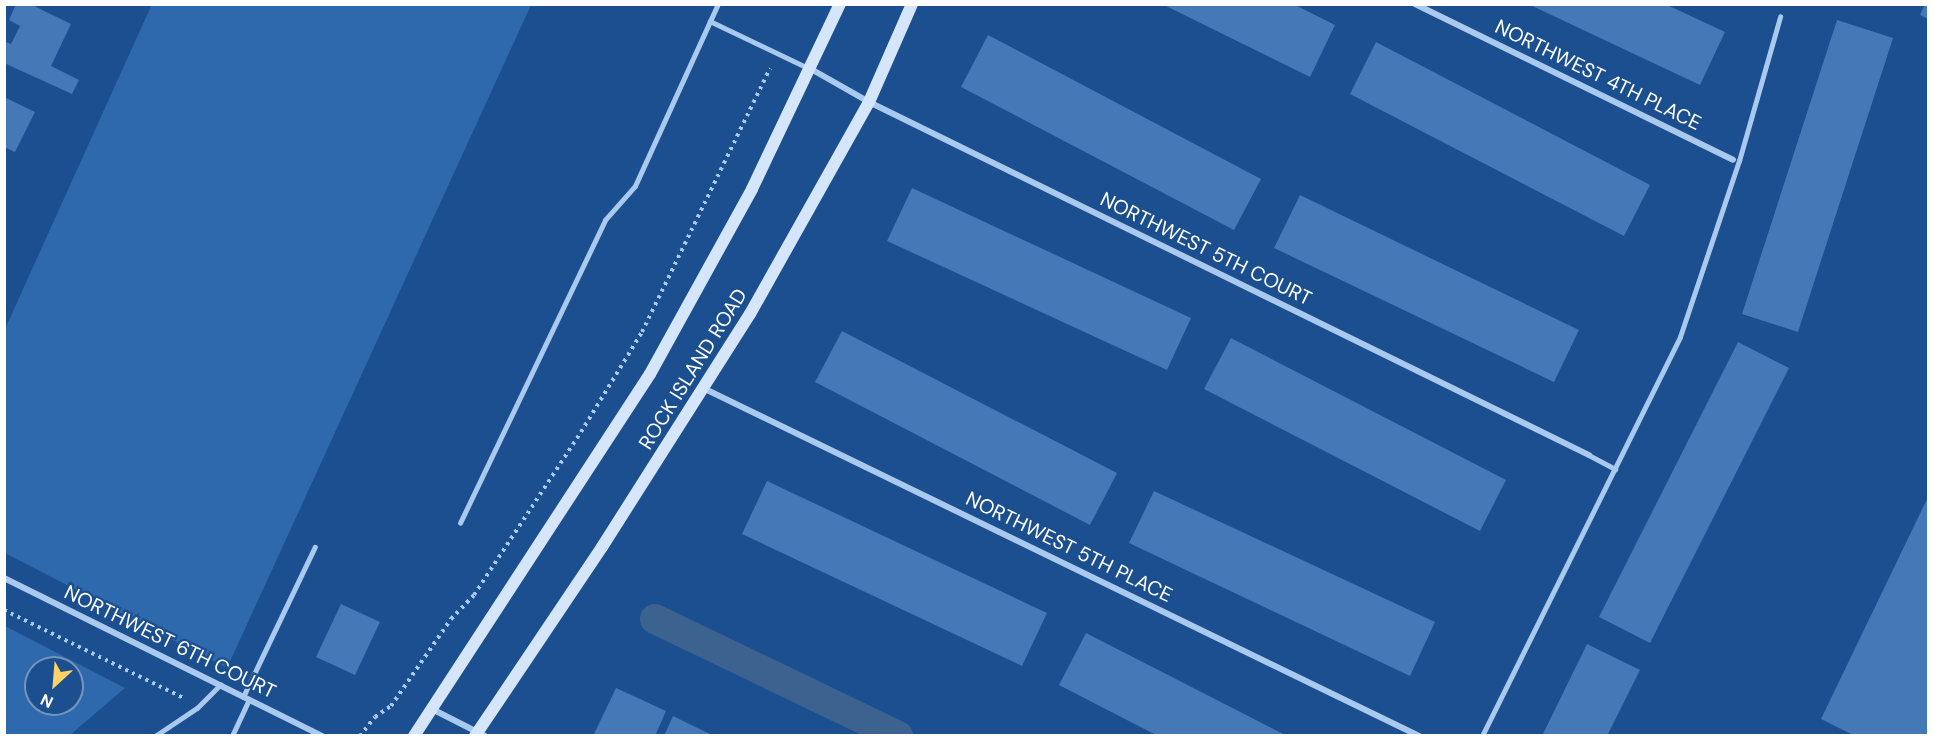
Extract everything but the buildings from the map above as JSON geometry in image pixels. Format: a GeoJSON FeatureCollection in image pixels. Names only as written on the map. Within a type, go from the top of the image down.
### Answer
{"type":"FeatureCollection","features":[{"type":"Feature","properties":{"kind":"main road","name":"ROCK ISLAND ROAD"},"geometry":{"type":"LineString","coordinates":[[414,735],[650,374],[752,189],[840,4]]}},
{"type":"Feature","properties":{"kind":"main road","name":"ROCK ISLAND ROAD"},"geometry":{"type":"LineString","coordinates":[[479,734],[705,389],[869,102],[912,4]]}},
{"type":"Feature","properties":{"kind":"street","name":"NORTHWEST 4TH PLACE"},"geometry":{"type":"LineString","coordinates":[[1415,4],[1736,161]]}},
{"type":"Feature","properties":{"kind":"street","name":"NORTHWEST 5TH COURT"},"geometry":{"type":"LineString","coordinates":[[811,69],[869,102],[1589,455]]}},
{"type":"Feature","properties":{"kind":"street","name":"NORTHWEST 5TH PLACE"},"geometry":{"type":"LineString","coordinates":[[705,389],[1419,735]]}},
{"type":"Feature","properties":{"kind":"street","name":"NORTHWEST 6TH COURT"},"geometry":{"type":"LineString","coordinates":[[4,578],[322,735]]}},
{"type":"Feature","properties":{"kind":"street"},"geometry":{"type":"LineString","coordinates":[[431,709],[479,734]]}},
{"type":"Feature","properties":{"kind":"lane"},"geometry":{"type":"LineString","coordinates":[[460,523],[605,220],[635,186],[718,4]]}},
{"type":"Feature","properties":{"kind":"lane"},"geometry":{"type":"LineString","coordinates":[[1482,735],[1680,337],[1780,17]]}},
{"type":"Feature","properties":{"kind":"lane"},"geometry":{"type":"LineString","coordinates":[[710,21],[811,69]]}},
{"type":"Feature","properties":{"kind":"lane"},"geometry":{"type":"LineString","coordinates":[[1589,455],[1615,469]]}},
{"type":"Feature","properties":{"kind":"lane"},"geometry":{"type":"LineString","coordinates":[[232,735],[246,698],[315,547]]}},
{"type":"Feature","properties":{"kind":"lane"},"geometry":{"type":"LineString","coordinates":[[155,735],[199,706],[220,685]]}},
{"type":"Feature","properties":{"kind":"path"},"geometry":{"type":"LineString","coordinates":[[360,735],[375,717],[391,706],[451,619],[474,595],[581,432],[642,332],[777,52]]}},
{"type":"Feature","properties":{"kind":"path"},"geometry":{"type":"LineString","coordinates":[[4,610],[199,706]]}},
{"type":"Feature","properties":{"kind":"shaded area"},"geometry":{"type":"Polygon","coordinates":[[[152,4],[531,5],[227,668],[5,553],[5,329],[152,4]]]}},
{"type":"Feature","properties":{"kind":"shaded area"},"geometry":{"type":"Polygon","coordinates":[[[5,626],[63,656],[24,656],[24,716],[84,716],[84,667],[125,688],[70,735],[5,735],[5,626]]]}},
{"type":"Feature","properties":{"kind":"waterway"},"geometry":{"type":"LineString","coordinates":[[655,619],[898,736]]}}]}
